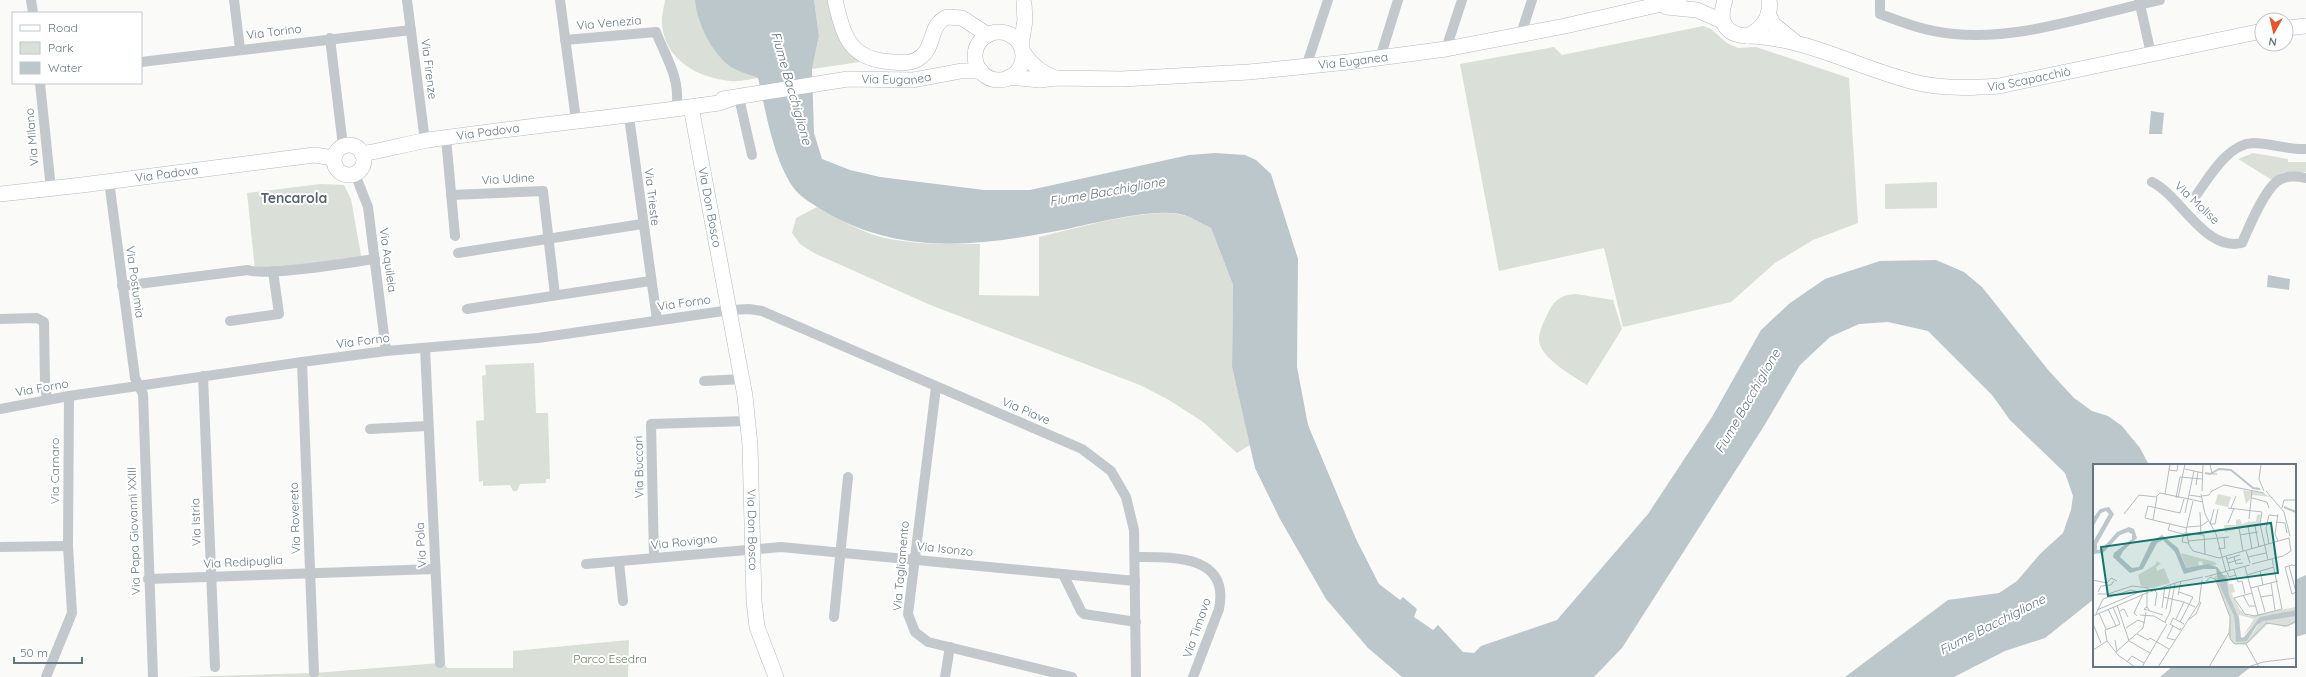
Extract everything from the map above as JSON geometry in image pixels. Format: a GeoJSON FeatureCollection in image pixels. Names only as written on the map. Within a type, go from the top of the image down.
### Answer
{"type":"FeatureCollection","features":[{"type":"Feature","properties":{"kind":"street"},"geometry":{"type":"LineString","coordinates":[[31,0],[33,12]]}},
{"type":"Feature","properties":{"kind":"street"},"geometry":{"type":"LineString","coordinates":[[234,0],[240,49]]}},
{"type":"Feature","properties":{"kind":"street","name":"Via Firenze"},"geometry":{"type":"LineString","coordinates":[[407,0],[425,141]]}},
{"type":"Feature","properties":{"kind":"street","name":"Via Venezia"},"geometry":{"type":"LineString","coordinates":[[560,0],[576,120]]}},
{"type":"Feature","properties":{"kind":"street"},"geometry":{"type":"LineString","coordinates":[[835,0],[849,41],[857,53],[866,59],[876,62],[913,62],[923,56],[936,25],[941,19],[954,16],[972,24],[981,43],[976,60],[981,71]]}},
{"type":"Feature","properties":{"kind":"street"},"geometry":{"type":"LineString","coordinates":[[1306,67],[1328,0]]}},
{"type":"Feature","properties":{"kind":"street"},"geometry":{"type":"LineString","coordinates":[[1380,58],[1398,0]]}},
{"type":"Feature","properties":{"kind":"street"},"geometry":{"type":"LineString","coordinates":[[1446,49],[1462,0]]}},
{"type":"Feature","properties":{"kind":"street"},"geometry":{"type":"LineString","coordinates":[[1521,34],[1532,0]]}},
{"type":"Feature","properties":{"kind":"street","name":"Via Euganea"},"geometry":{"type":"LineString","coordinates":[[739,98],[848,79],[913,80],[944,74],[981,71],[991,78],[1004,79],[1009,77],[1040,80],[1056,78],[1121,79],[1306,67],[1446,49],[1647,8],[1679,0]]}},
{"type":"Feature","properties":{"kind":"street"},"geometry":{"type":"LineString","coordinates":[[1722,21],[1721,14],[1725,0]]}},
{"type":"Feature","properties":{"kind":"street"},"geometry":{"type":"LineString","coordinates":[[1880,0],[1880,14],[1909,25],[1953,34],[1980,35],[2028,29],[2140,2],[2160,0]]}},
{"type":"Feature","properties":{"kind":"street"},"geometry":{"type":"LineString","coordinates":[[981,43],[1004,33],[1015,20],[1024,2]]}},
{"type":"Feature","properties":{"kind":"street"},"geometry":{"type":"LineString","coordinates":[[1009,77],[1020,67],[1025,20],[1024,2]]}},
{"type":"Feature","properties":{"kind":"street"},"geometry":{"type":"LineString","coordinates":[[2140,2],[2150,54]]}},
{"type":"Feature","properties":{"kind":"street"},"geometry":{"type":"LineString","coordinates":[[1747,36],[1760,29],[1770,5]]}},
{"type":"Feature","properties":{"kind":"street","name":"Via Scapacchiò"},"geometry":{"type":"LineString","coordinates":[[1770,5],[1779,30],[1798,44]]}},
{"type":"Feature","properties":{"kind":"street","name":"Via Euganea"},"geometry":{"type":"LineString","coordinates":[[1647,8],[1684,7],[1708,13],[1722,21],[1724,27],[1732,33],[1747,36]]}},
{"type":"Feature","properties":{"kind":"street"},"geometry":{"type":"LineString","coordinates":[[2294,27],[2306,26]]}},
{"type":"Feature","properties":{"kind":"street","name":"Via Torino"},"geometry":{"type":"LineString","coordinates":[[142,62],[330,38],[411,30]]}},
{"type":"Feature","properties":{"kind":"street","name":"Via Venezia"},"geometry":{"type":"LineString","coordinates":[[566,40],[656,32],[675,75],[678,92],[684,106]]}},
{"type":"Feature","properties":{"kind":"street","name":"Via Euganea"},"geometry":{"type":"LineString","coordinates":[[1004,33],[1014,37],[1033,66],[1042,73],[1056,78]]}},
{"type":"Feature","properties":{"kind":"street","name":"Via Scapacchiò"},"geometry":{"type":"LineString","coordinates":[[1747,36],[1762,37],[1798,44],[1915,82],[1940,87],[1970,88],[1999,86],[2254,33]]}},
{"type":"Feature","properties":{"kind":"street"},"geometry":{"type":"LineString","coordinates":[[330,38],[344,142],[334,158],[338,171],[346,175],[355,174],[363,166],[362,154],[355,147],[344,142]]}},
{"type":"Feature","properties":{"kind":"street","name":"Via Euganea"},"geometry":{"type":"LineString","coordinates":[[944,74],[981,43]]}},
{"type":"Feature","properties":{"kind":"street","name":"Via Milano"},"geometry":{"type":"LineString","coordinates":[[40,84],[51,189]]}},
{"type":"Feature","properties":{"kind":"street"},"geometry":{"type":"LineString","coordinates":[[739,98],[752,155]]}},
{"type":"Feature","properties":{"kind":"street","name":"Via Padova"},"geometry":{"type":"LineString","coordinates":[[362,154],[425,141],[576,120],[622,116],[739,98]]}},
{"type":"Feature","properties":{"kind":"street","name":"Via Don Bosco"},"geometry":{"type":"LineString","coordinates":[[684,106],[730,310],[743,379],[750,445],[752,548],[757,627],[776,677]]}},
{"type":"Feature","properties":{"kind":"street","name":"Via Trieste"},"geometry":{"type":"LineString","coordinates":[[622,116],[642,224],[657,320]]}},
{"type":"Feature","properties":{"kind":"street"},"geometry":{"type":"LineString","coordinates":[[446,138],[455,236]]}},
{"type":"Feature","properties":{"kind":"street"},"geometry":{"type":"LineString","coordinates":[[2197,194],[2221,163],[2235,149],[2244,145],[2253,143],[2295,149],[2306,149]]}},
{"type":"Feature","properties":{"kind":"street","name":"Via Padova"},"geometry":{"type":"LineString","coordinates":[[0,194],[51,189],[310,155],[334,158]]}},
{"type":"Feature","properties":{"kind":"street","name":"Via Aquileia"},"geometry":{"type":"LineString","coordinates":[[355,174],[368,207],[386,351]]}},
{"type":"Feature","properties":{"kind":"street","name":"Via Molise"},"geometry":{"type":"LineString","coordinates":[[2152,182],[2159,186],[2190,218],[2221,242],[2231,246],[2242,243],[2272,186],[2280,179],[2290,176],[2306,178]]}},
{"type":"Feature","properties":{"kind":"street","name":"Via Postumia"},"geometry":{"type":"LineString","coordinates":[[110,181],[122,286],[135,378],[139,386]]}},
{"type":"Feature","properties":{"kind":"street","name":"Via Udine"},"geometry":{"type":"LineString","coordinates":[[451,195],[543,191],[550,238]]}},
{"type":"Feature","properties":{"kind":"street"},"geometry":{"type":"LineString","coordinates":[[458,253],[642,224]]}},
{"type":"Feature","properties":{"kind":"street"},"geometry":{"type":"LineString","coordinates":[[550,238],[555,295]]}},
{"type":"Feature","properties":{"kind":"street"},"geometry":{"type":"LineString","coordinates":[[122,286],[248,270],[255,272],[273,272],[374,259]]}},
{"type":"Feature","properties":{"kind":"street"},"geometry":{"type":"LineString","coordinates":[[230,321],[279,314],[273,272]]}},
{"type":"Feature","properties":{"kind":"street"},"geometry":{"type":"LineString","coordinates":[[467,309],[650,281]]}},
{"type":"Feature","properties":{"kind":"street","name":"Via Piave"},"geometry":{"type":"LineString","coordinates":[[730,310],[749,309],[762,311],[1082,449],[1111,471],[1126,497],[1134,530],[1136,677]]}},
{"type":"Feature","properties":{"kind":"street","name":"Via Forno"},"geometry":{"type":"LineString","coordinates":[[0,409],[69,396],[302,362],[386,351],[538,338],[730,310]]}},
{"type":"Feature","properties":{"kind":"street"},"geometry":{"type":"LineString","coordinates":[[0,319],[37,318],[44,322],[45,384],[48,400]]}},
{"type":"Feature","properties":{"kind":"street","name":"Via Pola"},"geometry":{"type":"LineString","coordinates":[[425,348],[440,662]]}},
{"type":"Feature","properties":{"kind":"street","name":"Via Rovereto"},"geometry":{"type":"LineString","coordinates":[[302,362],[314,673]]}},
{"type":"Feature","properties":{"kind":"street","name":"Via Istria"},"geometry":{"type":"LineString","coordinates":[[202,376],[215,667]]}},
{"type":"Feature","properties":{"kind":"street"},"geometry":{"type":"LineString","coordinates":[[704,381],[743,379]]}},
{"type":"Feature","properties":{"kind":"street","name":"Via Papa Giovanni XXIII"},"geometry":{"type":"LineString","coordinates":[[139,386],[143,394],[148,579],[153,677]]}},
{"type":"Feature","properties":{"kind":"street","name":"Via Tagliamento"},"geometry":{"type":"LineString","coordinates":[[936,387],[908,614],[914,632],[928,642],[1072,677]]}},
{"type":"Feature","properties":{"kind":"street","name":"Via Carnaro"},"geometry":{"type":"LineString","coordinates":[[46,677],[72,613],[68,546],[69,396]]}},
{"type":"Feature","properties":{"kind":"street","name":"Via Buccari"},"geometry":{"type":"LineString","coordinates":[[654,558],[651,424],[747,421]]}},
{"type":"Feature","properties":{"kind":"street"},"geometry":{"type":"LineString","coordinates":[[370,429],[428,426]]}},
{"type":"Feature","properties":{"kind":"street"},"geometry":{"type":"LineString","coordinates":[[834,617],[839,552],[848,477]]}},
{"type":"Feature","properties":{"kind":"street"},"geometry":{"type":"LineString","coordinates":[[0,547],[68,546]]}},
{"type":"Feature","properties":{"kind":"street","name":"Via Isonzo"},"geometry":{"type":"LineString","coordinates":[[752,548],[781,547],[914,558],[1135,581]]}},
{"type":"Feature","properties":{"kind":"street","name":"Via Rovigno"},"geometry":{"type":"LineString","coordinates":[[586,564],[752,548]]}},
{"type":"Feature","properties":{"kind":"street","name":"Via Timavo"},"geometry":{"type":"LineString","coordinates":[[1135,557],[1177,557],[1193,561],[1207,568],[1216,578],[1220,587],[1222,598],[1193,677]]}},
{"type":"Feature","properties":{"kind":"street"},"geometry":{"type":"LineString","coordinates":[[619,562],[623,601]]}},
{"type":"Feature","properties":{"kind":"street","name":"Via Redipuglia"},"geometry":{"type":"LineString","coordinates":[[148,579],[310,572],[435,569]]}},
{"type":"Feature","properties":{"kind":"street"},"geometry":{"type":"LineString","coordinates":[[1064,574],[1081,611],[1084,614],[1136,622]]}},
{"type":"Feature","properties":{"kind":"street"},"geometry":{"type":"LineString","coordinates":[[945,677],[950,647]]}},
{"type":"Feature","properties":{"kind":"green space"},"geometry":{"type":"Polygon","coordinates":[[[665,0],[695,0],[728,65],[758,78],[738,81],[719,79],[696,71],[677,58],[665,37],[662,15],[665,0]]]}},
{"type":"Feature","properties":{"kind":"green space"},"geometry":{"type":"Polygon","coordinates":[[[814,0],[831,0],[846,48],[860,62],[812,69],[819,36],[814,0]]]}},
{"type":"Feature","properties":{"kind":"green space"},"geometry":{"type":"Polygon","coordinates":[[[1703,26],[1711,29],[1727,43],[1738,48],[1756,47],[1849,78],[1858,223],[1813,240],[1775,263],[1731,302],[1623,327],[1604,248],[1499,271],[1460,64],[1554,47],[1562,55],[1703,26]]]}},
{"type":"Feature","properties":{"kind":"green space"},"geometry":{"type":"Polygon","coordinates":[[[2253,153],[2288,159],[2288,162],[2306,162],[2306,172],[2283,172],[2272,180],[2238,159],[2253,153]]]}},
{"type":"Feature","properties":{"kind":"green space"},"geometry":{"type":"Polygon","coordinates":[[[1937,182],[1937,208],[1885,209],[1885,184],[1937,182]]]}},
{"type":"Feature","properties":{"kind":"green space"},"geometry":{"type":"Polygon","coordinates":[[[321,184],[344,185],[351,199],[362,261],[255,270],[247,193],[321,184]]]}},
{"type":"Feature","properties":{"kind":"green space"},"geometry":{"type":"Polygon","coordinates":[[[817,207],[856,228],[893,240],[918,243],[980,244],[979,295],[1039,296],[1039,237],[1091,224],[1133,216],[1169,213],[1183,215],[1211,228],[1233,285],[1232,367],[1250,445],[1237,453],[1203,422],[1169,400],[1140,385],[928,304],[814,253],[800,244],[792,233],[796,218],[817,207]]]}},
{"type":"Feature","properties":{"kind":"green space"},"geometry":{"type":"Polygon","coordinates":[[[1576,294],[1613,300],[1622,329],[1587,385],[1566,372],[1551,360],[1541,347],[1539,340],[1542,326],[1553,305],[1562,297],[1576,294]]]}},
{"type":"Feature","properties":{"kind":"green space"},"geometry":{"type":"Polygon","coordinates":[[[534,363],[536,413],[548,413],[550,479],[546,479],[546,483],[520,484],[517,491],[513,491],[510,485],[483,486],[483,481],[479,482],[476,421],[484,420],[482,376],[486,375],[485,365],[534,363]]]}},
{"type":"Feature","properties":{"kind":"green space","name":"Parco Esedra"},"geometry":{"type":"Polygon","coordinates":[[[629,640],[628,677],[183,677],[314,673],[440,663],[444,663],[447,668],[513,668],[513,651],[629,640]]]}},
{"type":"Feature","properties":{"kind":"water","name":"Fiume Bacchiglione"},"geometry":{"type":"Polygon","coordinates":[[[695,0],[814,0],[819,36],[812,69],[814,133],[822,159],[850,170],[880,177],[984,190],[1030,190],[1189,155],[1215,153],[1245,155],[1256,160],[1271,174],[1298,259],[1297,367],[1308,425],[1356,539],[1379,584],[1400,600],[1403,597],[1417,609],[1414,617],[1433,630],[1438,625],[1463,652],[1474,653],[1481,646],[1557,620],[1648,514],[1712,417],[1761,330],[1790,303],[1825,279],[1880,261],[1936,260],[1964,272],[1982,287],[2049,371],[2074,398],[2092,411],[2108,416],[2122,426],[2140,448],[2148,464],[2093,464],[2093,600],[2045,638],[2005,651],[1954,677],[1845,677],[1948,600],[1999,593],[2017,581],[2040,554],[2063,533],[2071,510],[2073,496],[2065,473],[2010,420],[1992,395],[1928,331],[1888,322],[1859,324],[1830,337],[1800,365],[1764,426],[1622,648],[1594,677],[1402,677],[1368,648],[1326,599],[1280,519],[1255,468],[1232,367],[1233,285],[1211,228],[1184,215],[1158,213],[1126,217],[1036,235],[976,243],[946,244],[917,242],[887,237],[858,228],[829,214],[805,199],[793,187],[780,163],[775,149],[758,78],[734,69],[721,58],[705,35],[696,8],[695,0]]]}},
{"type":"Feature","properties":{"kind":"water"},"geometry":{"type":"Polygon","coordinates":[[[2151,111],[2164,113],[2162,134],[2149,134],[2151,111]]]}},
{"type":"Feature","properties":{"kind":"water"},"geometry":{"type":"Polygon","coordinates":[[[2268,275],[2290,279],[2289,290],[2267,287],[2268,275]]]}},
{"type":"Feature","properties":{"kind":"water"},"geometry":{"type":"Polygon","coordinates":[[[2306,575],[2306,634],[2296,637],[2296,580],[2306,575]]]}},
{"type":"Feature","properties":{"kind":"water"},"geometry":{"type":"Polygon","coordinates":[[[2172,667],[2251,667],[2238,677],[2160,677],[2172,667]]]}},
{"type":"Feature","properties":{"kind":"district","name":"Tencarola"},"geometry":{"type":"Point","coordinates":[294,198]}}]}
